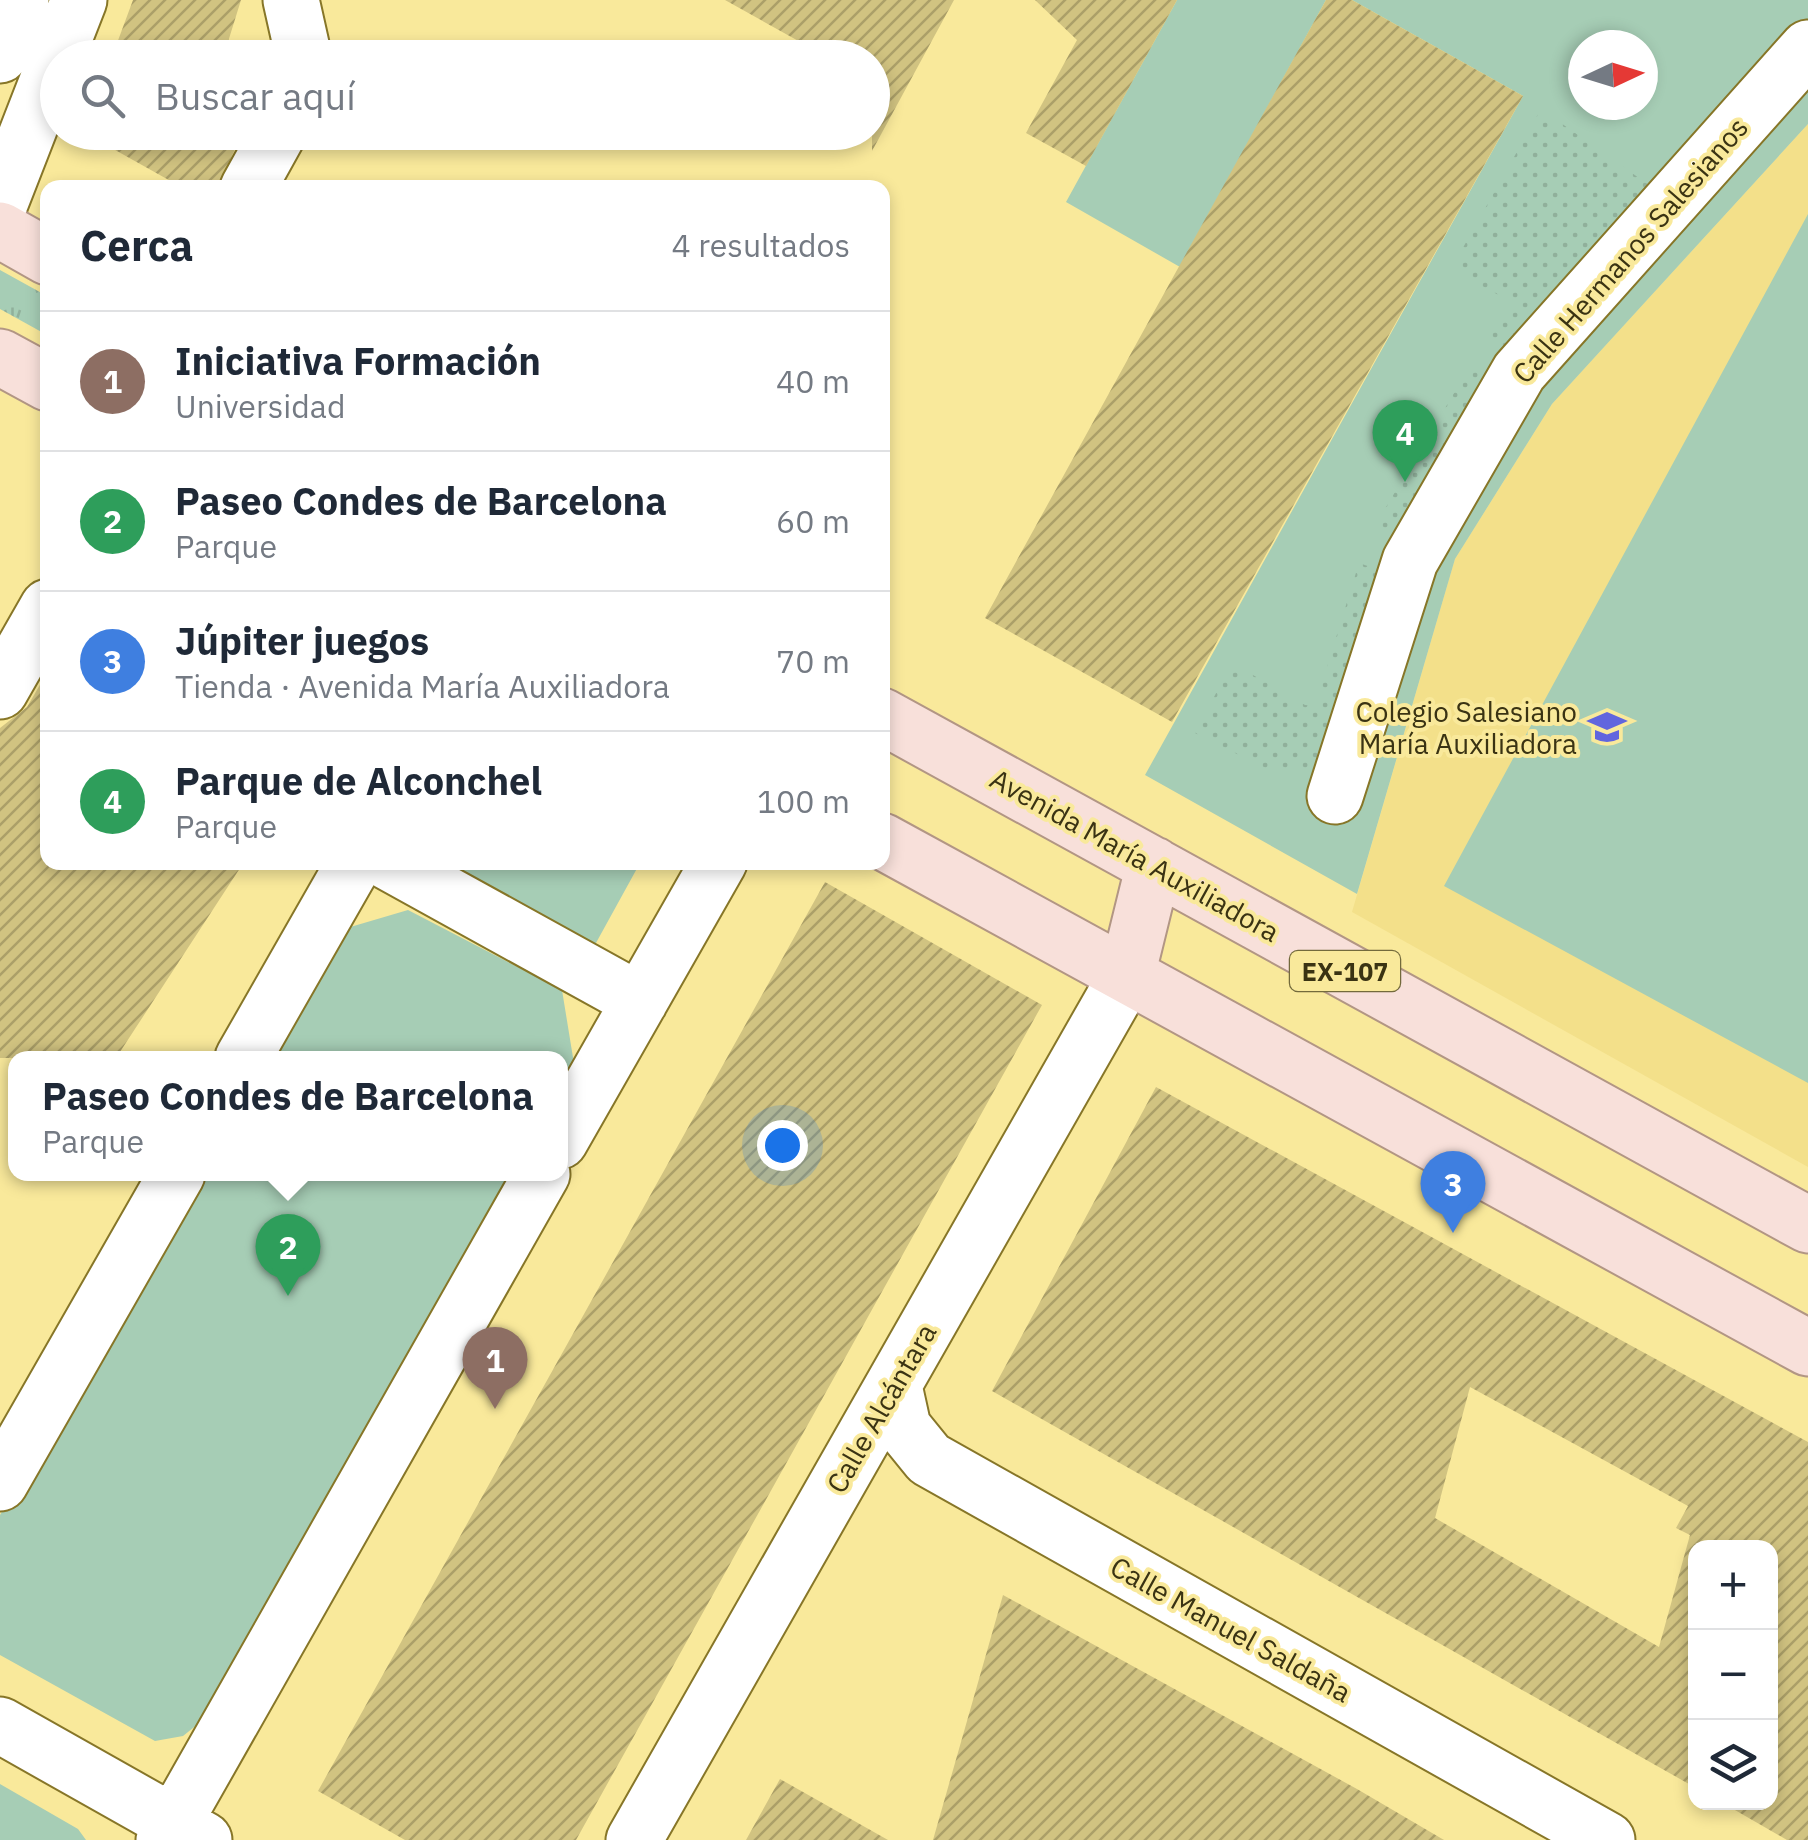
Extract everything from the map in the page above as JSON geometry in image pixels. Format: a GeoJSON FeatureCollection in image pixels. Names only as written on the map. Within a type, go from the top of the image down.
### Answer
{"type":"FeatureCollection","features":[{"type":"Feature","properties":{"kind":"main road"},"geometry":{"type":"LineString","coordinates":[[0,230],[40,252]]}},
{"type":"Feature","properties":{"kind":"main road"},"geometry":{"type":"LineString","coordinates":[[0,357],[40,379]]}},
{"type":"Feature","properties":{"kind":"main road","name":"Avenida María Auxiliadora"},"geometry":{"type":"LineString","coordinates":[[890,720],[1808,1225]]}},
{"type":"Feature","properties":{"kind":"main road"},"geometry":{"type":"LineString","coordinates":[[890,845],[1808,1348]]}},
{"type":"Feature","properties":{"kind":"main road"},"geometry":{"type":"LineString","coordinates":[[1127,975],[1154,865]]}},
{"type":"Feature","properties":{"kind":"street"},"geometry":{"type":"LineString","coordinates":[[0,54],[21,0]]}},
{"type":"Feature","properties":{"kind":"street"},"geometry":{"type":"LineString","coordinates":[[64,40],[80,0]]}},
{"type":"Feature","properties":{"kind":"street"},"geometry":{"type":"LineString","coordinates":[[291,0],[300,40]]}},
{"type":"Feature","properties":{"kind":"street","name":"Calle Hermanos Salesianos"},"geometry":{"type":"LineString","coordinates":[[1334,796],[1410,560],[1519,372],[1808,48]]}},
{"type":"Feature","properties":{"kind":"street"},"geometry":{"type":"LineString","coordinates":[[0,202],[40,101]]}},
{"type":"Feature","properties":{"kind":"street"},"geometry":{"type":"LineString","coordinates":[[252,180],[269,150]]}},
{"type":"Feature","properties":{"kind":"street"},"geometry":{"type":"LineString","coordinates":[[0,691],[40,621]]}},
{"type":"Feature","properties":{"kind":"street"},"geometry":{"type":"LineString","coordinates":[[246,1051],[350,870]]}},
{"type":"Feature","properties":{"kind":"street"},"geometry":{"type":"LineString","coordinates":[[403,870],[640,1001]]}},
{"type":"Feature","properties":{"kind":"street"},"geometry":{"type":"LineString","coordinates":[[568,1127],[714,870]]}},
{"type":"Feature","properties":{"kind":"street","name":"Calle Alcántara"},"geometry":{"type":"LineString","coordinates":[[634,1840],[1127,975]]}},
{"type":"Feature","properties":{"kind":"street"},"geometry":{"type":"LineString","coordinates":[[0,1483],[173,1181]]}},
{"type":"Feature","properties":{"kind":"street"},"geometry":{"type":"LineString","coordinates":[[0,1724],[181,1834],[538,1181]]}},
{"type":"Feature","properties":{"kind":"street","name":"Calle Manuel Saldaña"},"geometry":{"type":"LineString","coordinates":[[894,1386],[903,1427],[929,1459],[1606,1840]]}},
{"type":"Feature","properties":{"kind":"shaded area","name":"Colegio Salesiano María Auxiliadora"},"geometry":{"type":"Polygon","coordinates":[[[1808,124],[1808,1167],[1352,912],[1455,559],[1552,404],[1808,124]]]}},
{"type":"Feature","properties":{"kind":"green space"},"geometry":{"type":"Polygon","coordinates":[[[1177,0],[1326,0],[1180,267],[1066,202],[1177,0]]]}},
{"type":"Feature","properties":{"kind":"green space"},"geometry":{"type":"Polygon","coordinates":[[[1352,0],[1808,0],[1808,124],[1552,404],[1455,559],[1357,894],[1145,775],[1523,96],[1352,0]]]}},
{"type":"Feature","properties":{"kind":"green space"},"geometry":{"type":"Polygon","coordinates":[[[1541,109],[1656,190],[1507,351],[1487,341],[1515,304],[1451,269],[1541,109]]]}},
{"type":"Feature","properties":{"kind":"green space"},"geometry":{"type":"Polygon","coordinates":[[[1808,214],[1808,1083],[1444,886],[1808,214]]]}},
{"type":"Feature","properties":{"kind":"green space"},"geometry":{"type":"Polygon","coordinates":[[[0,270],[40,292],[40,331],[0,309],[0,270]]]}},
{"type":"Feature","properties":{"kind":"green space"},"geometry":{"type":"Polygon","coordinates":[[[1472,363],[1489,373],[1391,539],[1373,529],[1472,363]]]}},
{"type":"Feature","properties":{"kind":"green space"},"geometry":{"type":"Polygon","coordinates":[[[1359,563],[1382,571],[1321,782],[1273,763],[1269,770],[1195,733],[1232,663],[1305,705],[1315,706],[1359,563]]]}},
{"type":"Feature","properties":{"kind":"green space"},"geometry":{"type":"Polygon","coordinates":[[[450,870],[636,870],[591,952],[450,870]]]}},
{"type":"Feature","properties":{"kind":"green space"},"geometry":{"type":"Polygon","coordinates":[[[408,910],[562,990],[576,1076],[568,1091],[568,1051],[263,1051],[330,933],[408,910]]]}},
{"type":"Feature","properties":{"kind":"green space"},"geometry":{"type":"Polygon","coordinates":[[[190,1181],[517,1181],[218,1708],[183,1736],[155,1741],[0,1655],[0,1515],[190,1181]]]}},
{"type":"Feature","properties":{"kind":"green space"},"geometry":{"type":"Polygon","coordinates":[[[0,1784],[78,1829],[86,1840],[0,1840],[0,1784]]]}},
{"type":"Feature","properties":{"kind":"building"},"geometry":{"type":"Polygon","coordinates":[[[133,0],[241,0],[229,40],[118,40],[133,0]]]}},
{"type":"Feature","properties":{"kind":"building"},"geometry":{"type":"Polygon","coordinates":[[[725,0],[954,0],[890,118],[890,40],[797,40],[725,0]]]}},
{"type":"Feature","properties":{"kind":"building"},"geometry":{"type":"Polygon","coordinates":[[[1035,0],[1177,0],[1086,166],[1026,133],[1077,40],[1035,0]]]}},
{"type":"Feature","properties":{"kind":"building"},"geometry":{"type":"Polygon","coordinates":[[[1326,0],[1352,0],[1523,96],[1172,722],[985,618],[1326,0]]]}},
{"type":"Feature","properties":{"kind":"building"},"geometry":{"type":"Polygon","coordinates":[[[115,150],[235,150],[221,180],[169,180],[115,150]]]}},
{"type":"Feature","properties":{"kind":"building"},"geometry":{"type":"Polygon","coordinates":[[[40,685],[40,870],[239,870],[121,1051],[8,1051],[8,1058],[0,1058],[0,728],[27,707],[40,685]]]}},
{"type":"Feature","properties":{"kind":"building"},"geometry":{"type":"Polygon","coordinates":[[[825,882],[1042,1005],[576,1840],[405,1840],[318,1791],[825,882]]]}},
{"type":"Feature","properties":{"kind":"building"},"geometry":{"type":"Polygon","coordinates":[[[1156,1087],[1808,1442],[1808,1840],[1787,1840],[1735,1810],[1778,1810],[1778,1540],[1689,1540],[1690,1535],[1676,1528],[1688,1506],[1470,1387],[1435,1518],[1659,1647],[1688,1542],[1688,1783],[992,1391],[1156,1087]]]}},
{"type":"Feature","properties":{"kind":"building"},"geometry":{"type":"Polygon","coordinates":[[[1003,1595],[1357,1789],[1444,1840],[933,1840],[1003,1595]]]}},
{"type":"Feature","properties":{"kind":"building"},"geometry":{"type":"Polygon","coordinates":[[[780,1779],[888,1840],[746,1840],[780,1779]]]}},
{"type":"Feature","properties":{"kind":"place","name":"Parque de Alconchel"},"geometry":{"type":"Point","coordinates":[1405,482]}},
{"type":"Feature","properties":{"kind":"place","name":"Colegio Salesiano María Auxiliadora"},"geometry":{"type":"Point","coordinates":[1607,727]}},
{"type":"Feature","properties":{"kind":"place","name":"Júpiter juegos"},"geometry":{"type":"Point","coordinates":[1453,1233]}},
{"type":"Feature","properties":{"kind":"place","name":"Paseo Condes de Barcelona"},"geometry":{"type":"Point","coordinates":[288,1296]}},
{"type":"Feature","properties":{"kind":"place","name":"Iniciativa Formación"},"geometry":{"type":"Point","coordinates":[495,1409]}}]}
